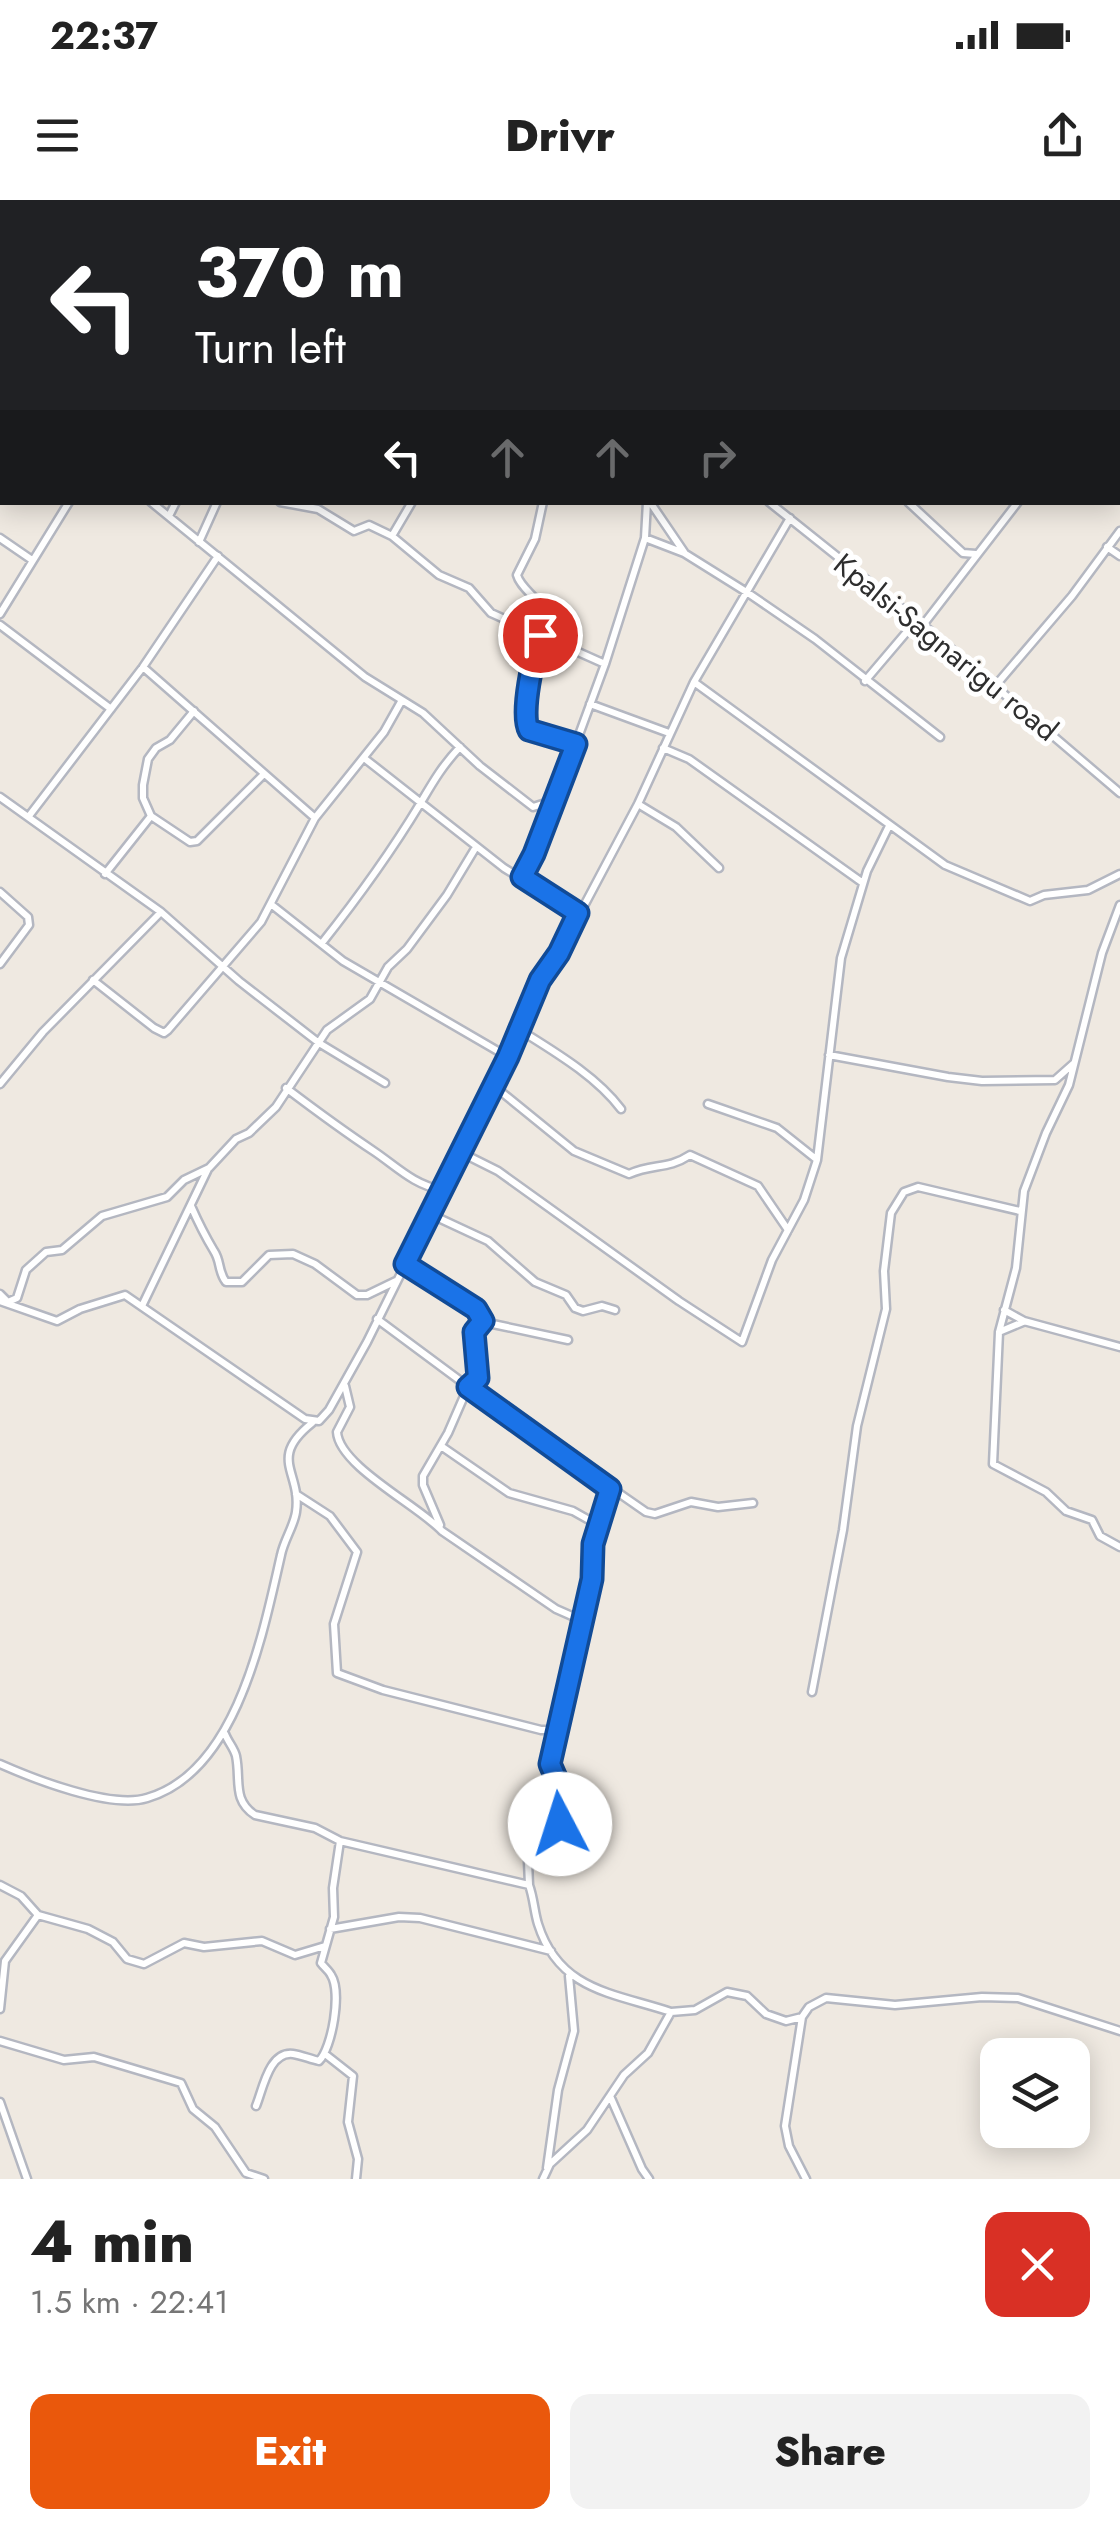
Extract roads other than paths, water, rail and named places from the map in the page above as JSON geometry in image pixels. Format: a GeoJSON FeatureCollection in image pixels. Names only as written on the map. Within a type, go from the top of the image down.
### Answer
{"type":"FeatureCollection","features":[{"type":"Feature","properties":{"kind":"street"},"geometry":{"type":"LineString","coordinates":[[0,614],[67,505]]}},
{"type":"Feature","properties":{"kind":"street"},"geometry":{"type":"LineString","coordinates":[[155,505],[366,678],[423,714],[533,807],[552,801]]}},
{"type":"Feature","properties":{"kind":"street"},"geometry":{"type":"LineString","coordinates":[[169,516],[174,505]]}},
{"type":"Feature","properties":{"kind":"street"},"geometry":{"type":"LineString","coordinates":[[199,542],[216,505]]}},
{"type":"Feature","properties":{"kind":"street"},"geometry":{"type":"LineString","coordinates":[[294,505],[318,509],[354,531],[369,525],[392,536],[439,575],[470,588],[491,613],[605,664]]}},
{"type":"Feature","properties":{"kind":"street"},"geometry":{"type":"LineString","coordinates":[[392,536],[410,505]]}},
{"type":"Feature","properties":{"kind":"street"},"geometry":{"type":"LineString","coordinates":[[543,505],[535,539],[518,575],[518,581],[543,613],[530,670],[525,722],[529,730],[576,744]]}},
{"type":"Feature","properties":{"kind":"street"},"geometry":{"type":"LineString","coordinates":[[522,877],[543,833],[605,664],[646,538],[648,505]]}},
{"type":"Feature","properties":{"kind":"street"},"geometry":{"type":"LineString","coordinates":[[650,505],[684,553]]}},
{"type":"Feature","properties":{"kind":"street","name":"Kpalsi-Sagnarigu road"},"geometry":{"type":"LineString","coordinates":[[774,505],[1120,793]]}},
{"type":"Feature","properties":{"kind":"street"},"geometry":{"type":"LineString","coordinates":[[911,505],[963,553],[966,566]]}},
{"type":"Feature","properties":{"kind":"street"},"geometry":{"type":"LineString","coordinates":[[865,681],[920,623],[1016,505]]}},
{"type":"Feature","properties":{"kind":"street"},"geometry":{"type":"LineString","coordinates":[[0,1764],[78,1792],[145,1799],[171,1787],[225,1734],[244,1688],[296,1514],[288,1452],[297,1434],[330,1410],[344,1385],[494,1086],[540,980],[559,953],[638,804],[694,682],[790,518]]}},
{"type":"Feature","properties":{"kind":"street"},"geometry":{"type":"LineString","coordinates":[[995,686],[1072,596],[1120,531]]}},
{"type":"Feature","properties":{"kind":"street"},"geometry":{"type":"LineString","coordinates":[[0,538],[32,560]]}},
{"type":"Feature","properties":{"kind":"street"},"geometry":{"type":"LineString","coordinates":[[646,538],[684,553],[816,640],[940,738]]}},
{"type":"Feature","properties":{"kind":"street"},"geometry":{"type":"LineString","coordinates":[[1107,547],[1120,556]]}},
{"type":"Feature","properties":{"kind":"street"},"geometry":{"type":"LineString","coordinates":[[963,553],[978,554]]}},
{"type":"Feature","properties":{"kind":"street"},"geometry":{"type":"LineString","coordinates":[[28,816],[142,667],[218,556]]}},
{"type":"Feature","properties":{"kind":"street"},"geometry":{"type":"LineString","coordinates":[[0,626],[111,708]]}},
{"type":"Feature","properties":{"kind":"street"},"geometry":{"type":"LineString","coordinates":[[142,667],[314,818]]}},
{"type":"Feature","properties":{"kind":"street"},"geometry":{"type":"LineString","coordinates":[[694,682],[945,865],[1027,901],[1088,890],[1120,874]]}},
{"type":"Feature","properties":{"kind":"street"},"geometry":{"type":"LineString","coordinates":[[93,980],[164,1033],[272,905],[314,818],[364,758],[402,700]]}},
{"type":"Feature","properties":{"kind":"street"},"geometry":{"type":"LineString","coordinates":[[590,704],[669,733]]}},
{"type":"Feature","properties":{"kind":"street"},"geometry":{"type":"LineString","coordinates":[[194,711],[179,732],[156,748],[148,759],[143,798],[151,816],[190,842],[196,841],[263,775]]}},
{"type":"Feature","properties":{"kind":"street"},"geometry":{"type":"LineString","coordinates":[[322,943],[353,904],[435,775],[460,747]]}},
{"type":"Feature","properties":{"kind":"street"},"geometry":{"type":"LineString","coordinates":[[663,748],[690,759],[863,882]]}},
{"type":"Feature","properties":{"kind":"street"},"geometry":{"type":"LineString","coordinates":[[364,758],[476,846],[578,913]]}},
{"type":"Feature","properties":{"kind":"street"},"geometry":{"type":"LineString","coordinates":[[0,797],[161,912],[319,1043],[385,1083]]}},
{"type":"Feature","properties":{"kind":"street"},"geometry":{"type":"LineString","coordinates":[[638,804],[676,827],[719,868]]}},
{"type":"Feature","properties":{"kind":"street"},"geometry":{"type":"LineString","coordinates":[[105,874],[151,816]]}},
{"type":"Feature","properties":{"kind":"street"},"geometry":{"type":"LineString","coordinates":[[462,1152],[498,1170],[742,1342],[772,1260],[804,1200],[817,1160],[841,958],[863,882],[889,826]]}},
{"type":"Feature","properties":{"kind":"street"},"geometry":{"type":"LineString","coordinates":[[142,1306],[209,1168],[236,1139],[276,1107],[327,1030],[370,999],[388,967],[407,949],[447,896],[476,846]]}},
{"type":"Feature","properties":{"kind":"street"},"geometry":{"type":"LineString","coordinates":[[0,892],[28,918],[29,925],[0,964]]}},
{"type":"Feature","properties":{"kind":"street"},"geometry":{"type":"LineString","coordinates":[[272,905],[380,984],[508,1057]]}},
{"type":"Feature","properties":{"kind":"street"},"geometry":{"type":"LineString","coordinates":[[1120,905],[1102,953],[1078,1059],[1024,1191],[1016,1268],[999,1332],[993,1464],[1046,1492],[1066,1511],[1092,1520],[1100,1536],[1120,1548]]}},
{"type":"Feature","properties":{"kind":"street"},"geometry":{"type":"LineString","coordinates":[[0,1084],[43,1032],[161,912]]}},
{"type":"Feature","properties":{"kind":"street"},"geometry":{"type":"LineString","coordinates":[[520,1030],[558,1054],[621,1108]]}},
{"type":"Feature","properties":{"kind":"street"},"geometry":{"type":"LineString","coordinates":[[829,1056],[982,1081],[1055,1080],[1078,1059]]}},
{"type":"Feature","properties":{"kind":"street"},"geometry":{"type":"LineString","coordinates":[[494,1086],[574,1151],[629,1174],[647,1166],[672,1166],[690,1155],[719,1166],[758,1186],[788,1230]]}},
{"type":"Feature","properties":{"kind":"street"},"geometry":{"type":"LineString","coordinates":[[286,1088],[394,1168],[429,1188],[442,1190]]}},
{"type":"Feature","properties":{"kind":"street"},"geometry":{"type":"LineString","coordinates":[[708,1104],[777,1128],[817,1160]]}},
{"type":"Feature","properties":{"kind":"street"},"geometry":{"type":"LineString","coordinates":[[3,1299],[17,1298],[26,1270],[46,1252],[62,1250],[102,1216],[167,1197],[184,1180],[209,1168]]}},
{"type":"Feature","properties":{"kind":"street"},"geometry":{"type":"LineString","coordinates":[[812,1692],[843,1530],[857,1426],[886,1309],[884,1271],[891,1213],[904,1192],[918,1187],[1020,1211]]}},
{"type":"Feature","properties":{"kind":"street"},"geometry":{"type":"LineString","coordinates":[[191,1206],[206,1240],[217,1254],[226,1282],[242,1282],[269,1256],[292,1254],[316,1264],[357,1295],[367,1295],[397,1280]]}},
{"type":"Feature","properties":{"kind":"street"},"geometry":{"type":"LineString","coordinates":[[430,1214],[488,1241],[535,1282],[566,1295],[575,1308],[583,1311],[602,1306],[615,1310]]}},
{"type":"Feature","properties":{"kind":"street"},"geometry":{"type":"LineString","coordinates":[[405,1264],[476,1309],[483,1321],[568,1340]]}},
{"type":"Feature","properties":{"kind":"street"},"geometry":{"type":"LineString","coordinates":[[3,1299],[58,1321],[80,1309],[125,1296],[312,1422]]}},
{"type":"Feature","properties":{"kind":"street"},"geometry":{"type":"LineString","coordinates":[[1004,1310],[1024,1321],[1120,1347]]}},
{"type":"Feature","properties":{"kind":"street"},"geometry":{"type":"LineString","coordinates":[[377,1319],[646,1512],[656,1514],[683,1502],[718,1507],[753,1503]]}},
{"type":"Feature","properties":{"kind":"street"},"geometry":{"type":"LineString","coordinates":[[442,1531],[423,1480],[468,1387],[478,1378],[474,1332],[483,1321]]}},
{"type":"Feature","properties":{"kind":"street"},"geometry":{"type":"LineString","coordinates":[[999,1332],[1024,1321]]}},
{"type":"Feature","properties":{"kind":"street"},"geometry":{"type":"LineString","coordinates":[[344,1385],[350,1406],[337,1432],[341,1447],[370,1475],[429,1516],[442,1531],[556,1610],[581,1620]]}},
{"type":"Feature","properties":{"kind":"street"},"geometry":{"type":"LineString","coordinates":[[441,1446],[510,1492],[573,1511],[598,1525]]}},
{"type":"Feature","properties":{"kind":"street"},"geometry":{"type":"LineString","coordinates":[[610,1489],[598,1525],[592,1579],[550,1764],[560,1787],[555,1808],[560,1824],[535,1834],[528,1861],[538,1924],[570,1976],[584,1985],[671,2012],[695,2010],[727,1992],[747,1996],[766,2014],[786,2021],[802,2017]]}},
{"type":"Feature","properties":{"kind":"street"},"geometry":{"type":"LineString","coordinates":[[296,1494],[330,1516],[357,1552],[334,1624],[337,1673],[384,1690],[541,1730],[554,1730],[560,1724]]}},
{"type":"Feature","properties":{"kind":"street"},"geometry":{"type":"LineString","coordinates":[[225,1734],[235,1752],[237,1794],[247,1810],[287,1824],[315,1828],[340,1840],[529,1886]]}},
{"type":"Feature","properties":{"kind":"street"},"geometry":{"type":"LineString","coordinates":[[256,2106],[273,2062],[281,2055],[318,2061],[326,2054],[335,2004],[333,1976],[321,1963],[334,1916],[332,1888],[340,1840]]}},
{"type":"Feature","properties":{"kind":"street"},"geometry":{"type":"LineString","coordinates":[[0,1886],[20,1896],[38,1915],[88,1928],[113,1942],[127,1960],[144,1964],[184,1944],[204,1947],[262,1941],[295,1955],[325,1946]]}},
{"type":"Feature","properties":{"kind":"street"},"geometry":{"type":"LineString","coordinates":[[0,2008],[5,1961],[38,1915]]}},
{"type":"Feature","properties":{"kind":"street"},"geometry":{"type":"LineString","coordinates":[[330,1929],[399,1917],[420,1918],[552,1952]]}},
{"type":"Feature","properties":{"kind":"street"},"geometry":{"type":"LineString","coordinates":[[544,2178],[558,2090],[574,2031],[570,1976]]}},
{"type":"Feature","properties":{"kind":"street"},"geometry":{"type":"LineString","coordinates":[[806,2179],[789,2146],[784,2126],[802,2017],[809,2007],[826,1998],[895,2005],[982,1997],[1018,1998],[1120,2031]]}},
{"type":"Feature","properties":{"kind":"street"},"geometry":{"type":"LineString","coordinates":[[544,2178],[550,2164],[587,2130],[624,2075],[648,2053],[671,2012]]}},
{"type":"Feature","properties":{"kind":"street"},"geometry":{"type":"LineString","coordinates":[[0,2041],[64,2060],[94,2057],[181,2083],[194,2109],[215,2127],[246,2173],[264,2179]]}},
{"type":"Feature","properties":{"kind":"street"},"geometry":{"type":"LineString","coordinates":[[326,2054],[353,2076],[348,2122],[358,2159],[356,2179]]}},
{"type":"Feature","properties":{"kind":"street"},"geometry":{"type":"LineString","coordinates":[[610,2096],[649,2179]]}},
{"type":"Feature","properties":{"kind":"street"},"geometry":{"type":"LineString","coordinates":[[0,2102],[27,2179]]}}]}
